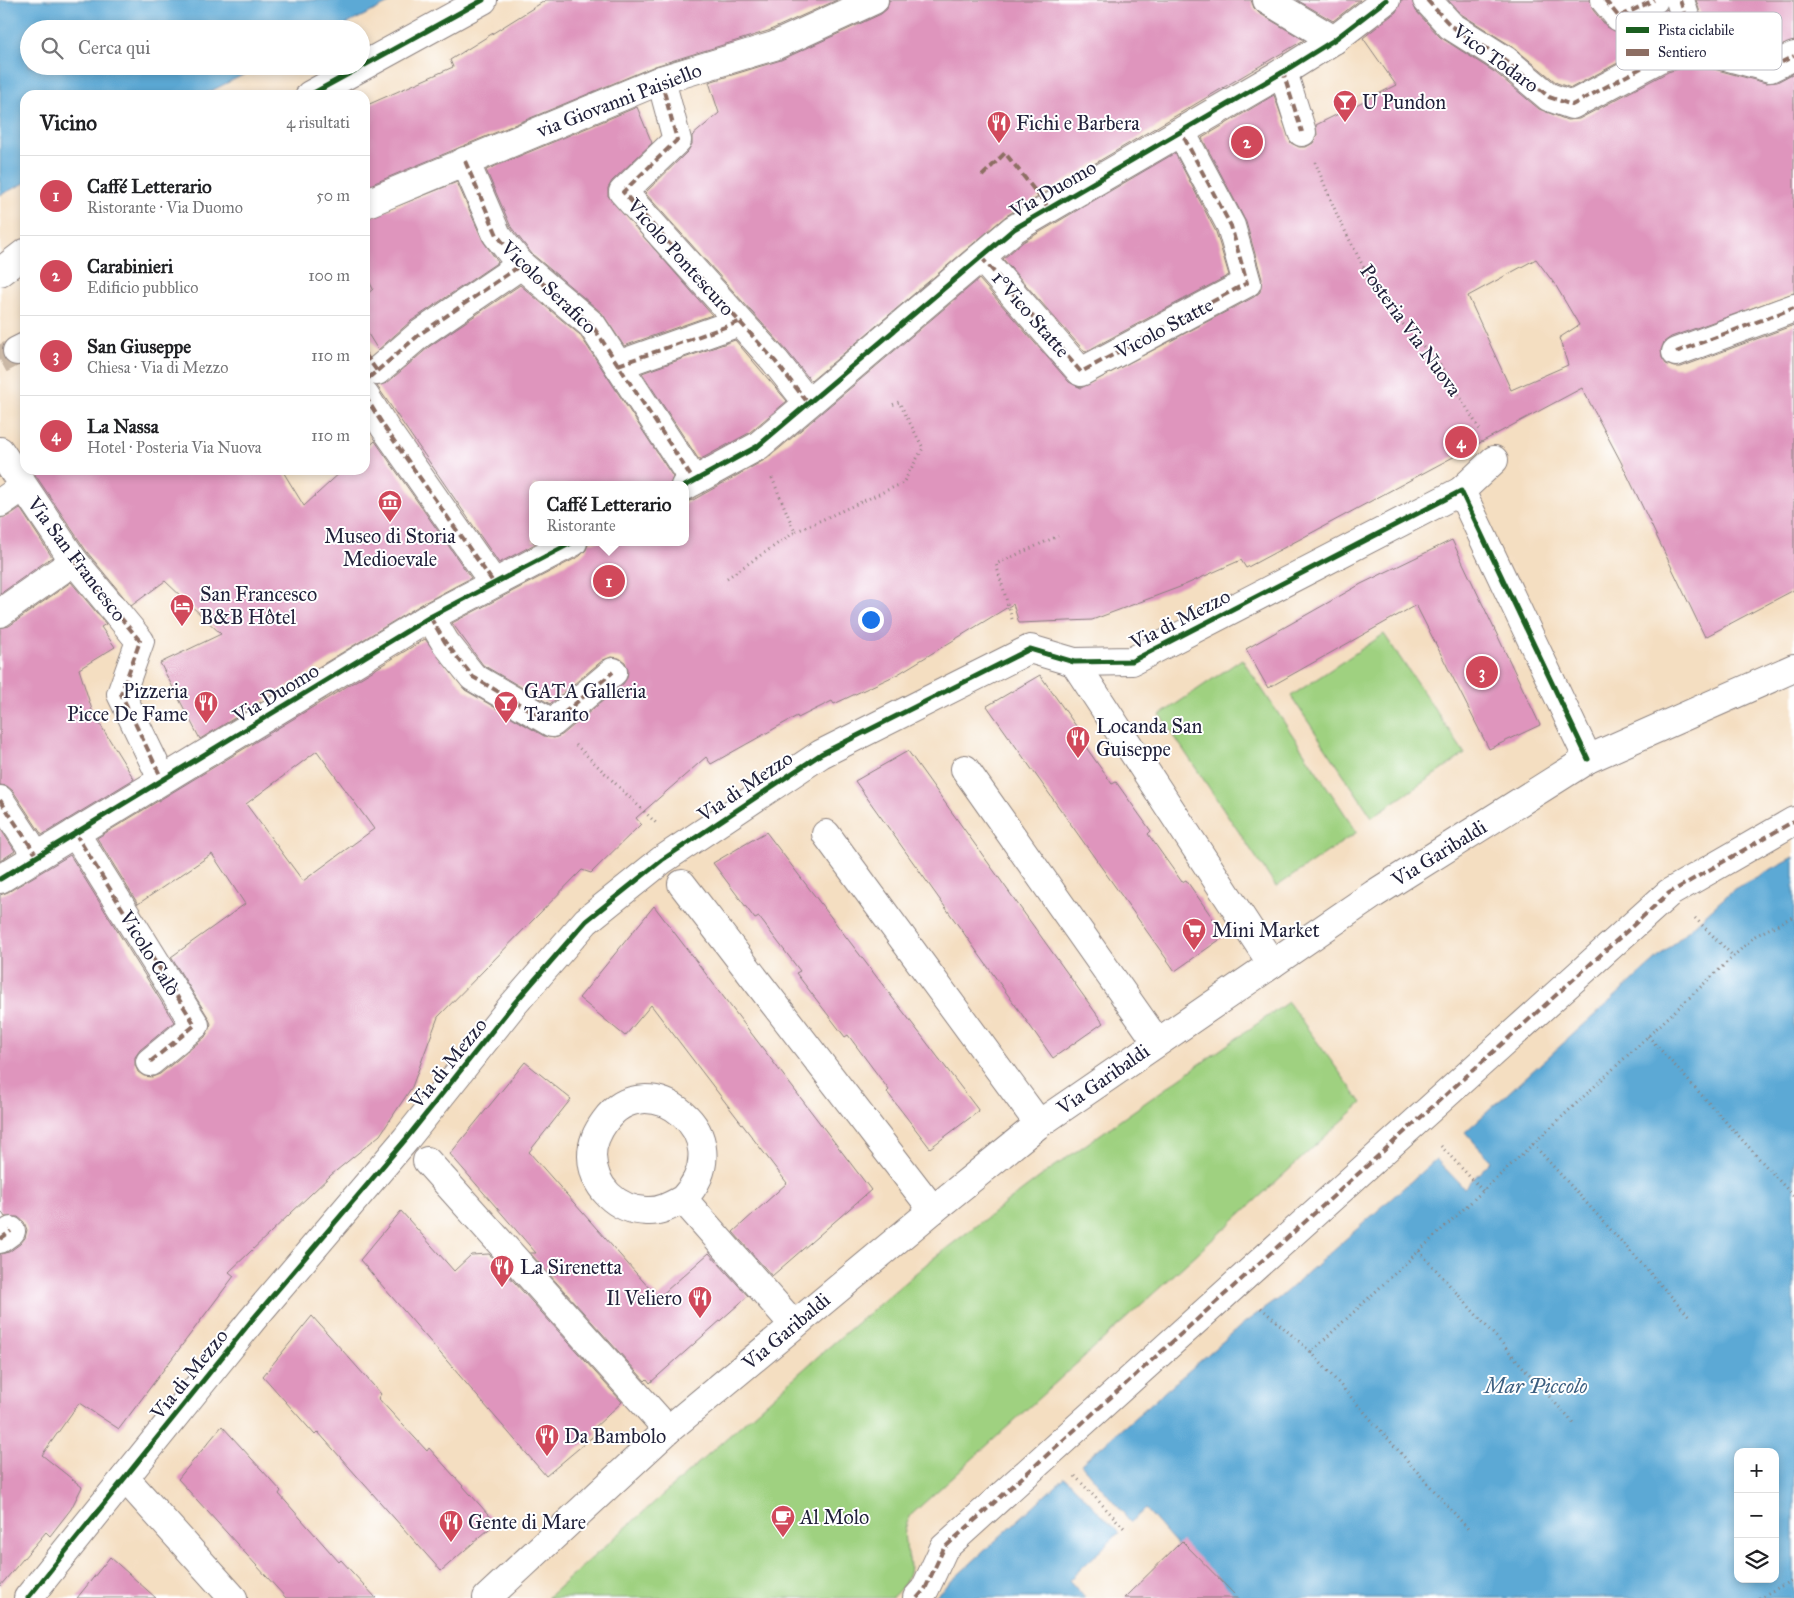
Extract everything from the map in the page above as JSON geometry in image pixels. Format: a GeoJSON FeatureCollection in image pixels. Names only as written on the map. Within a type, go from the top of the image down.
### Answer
{"type":"FeatureCollection","features":[{"type":"Feature","properties":{"kind":"street"},"geometry":{"type":"LineString","coordinates":[[370,62],[483,0]]}},
{"type":"Feature","properties":{"kind":"street","name":"via Giovanni Paisiello"},"geometry":{"type":"LineString","coordinates":[[370,202],[661,80],[774,46],[874,0]]}},
{"type":"Feature","properties":{"kind":"street"},"geometry":{"type":"LineString","coordinates":[[1267,0],[1334,40]]}},
{"type":"Feature","properties":{"kind":"street","name":"Via Duomo"},"geometry":{"type":"LineString","coordinates":[[690,484],[758,446],[1014,229],[1283,72],[1334,40],[1386,0]]}},
{"type":"Feature","properties":{"kind":"street","name":"Vico Todaro"},"geometry":{"type":"LineString","coordinates":[[1427,0],[1451,26],[1506,60],[1549,97],[1572,105],[1638,70]]}},
{"type":"Feature","properties":{"kind":"street"},"geometry":{"type":"LineString","coordinates":[[1605,0],[1616,13]]}},
{"type":"Feature","properties":{"kind":"street"},"geometry":{"type":"LineString","coordinates":[[1629,12],[1654,0]]}},
{"type":"Feature","properties":{"kind":"street"},"geometry":{"type":"LineString","coordinates":[[1680,0],[1684,12]]}},
{"type":"Feature","properties":{"kind":"street"},"geometry":{"type":"LineString","coordinates":[[1782,62],[1794,56]]}},
{"type":"Feature","properties":{"kind":"street"},"geometry":{"type":"LineString","coordinates":[[1283,72],[1302,132]]}},
{"type":"Feature","properties":{"kind":"street"},"geometry":{"type":"LineString","coordinates":[[319,90],[346,75]]}},
{"type":"Feature","properties":{"kind":"street","name":"Vicolo Pontescuro"},"geometry":{"type":"LineString","coordinates":[[661,80],[677,140],[623,192],[739,322],[808,403]]}},
{"type":"Feature","properties":{"kind":"street","name":"Vicolo Statte"},"geometry":{"type":"LineString","coordinates":[[1081,372],[1247,283],[1231,226],[1181,132]]}},
{"type":"Feature","properties":{"kind":"street","name":"Vicolo Serafico"},"geometry":{"type":"LineString","coordinates":[[465,161],[497,236],[521,265],[592,325],[688,481]]}},
{"type":"Feature","properties":{"kind":"street"},"geometry":{"type":"LineString","coordinates":[[0,272],[20,257]]}},
{"type":"Feature","properties":{"kind":"street","name":"1°Vico Statte"},"geometry":{"type":"LineString","coordinates":[[981,257],[1081,372]]}},
{"type":"Feature","properties":{"kind":"street"},"geometry":{"type":"LineString","coordinates":[[370,367],[521,265]]}},
{"type":"Feature","properties":{"kind":"street"},"geometry":{"type":"LineString","coordinates":[[1676,352],[1794,308]]}},
{"type":"Feature","properties":{"kind":"street"},"geometry":{"type":"LineString","coordinates":[[618,365],[739,322]]}},
{"type":"Feature","properties":{"kind":"street"},"geometry":{"type":"LineString","coordinates":[[370,403],[493,582]]}},
{"type":"Feature","properties":{"kind":"street","name":"Via San Francesco"},"geometry":{"type":"LineString","coordinates":[[0,451],[74,561],[140,641],[121,694],[162,779]]}},
{"type":"Feature","properties":{"kind":"street"},"geometry":{"type":"LineString","coordinates":[[1494,460],[1461,491],[1588,759]]}},
{"type":"Feature","properties":{"kind":"street"},"geometry":{"type":"LineString","coordinates":[[0,503],[23,487]]}},
{"type":"Feature","properties":{"kind":"street","name":"Via di Mezzo"},"geometry":{"type":"LineString","coordinates":[[28,1598],[252,1320],[406,1139],[512,1006],[586,921],[662,860],[821,754],[1022,653],[1030,650],[1074,662],[1132,661],[1461,491]]}},
{"type":"Feature","properties":{"kind":"street","name":"Via Duomo"},"geometry":{"type":"LineString","coordinates":[[0,878],[430,617],[493,582],[565,546]]}},
{"type":"Feature","properties":{"kind":"street"},"geometry":{"type":"LineString","coordinates":[[0,613],[74,561]]}},
{"type":"Feature","properties":{"kind":"street"},"geometry":{"type":"LineString","coordinates":[[430,617],[445,642],[473,677],[552,722],[613,672]]}},
{"type":"Feature","properties":{"kind":"street"},"geometry":{"type":"LineString","coordinates":[[1074,662],[1272,964]]}},
{"type":"Feature","properties":{"kind":"street","name":"Via Garibaldi"},"geometry":{"type":"LineString","coordinates":[[487,1598],[668,1430],[1039,1124],[1374,894],[1588,759],[1794,668]]}},
{"type":"Feature","properties":{"kind":"street"},"geometry":{"type":"LineString","coordinates":[[965,769],[1157,1042]]}},
{"type":"Feature","properties":{"kind":"street"},"geometry":{"type":"LineString","coordinates":[[0,800],[37,856]]}},
{"type":"Feature","properties":{"kind":"street"},"geometry":{"type":"LineString","coordinates":[[917,1598],[925,1588],[944,1548],[1235,1283],[1669,893],[1794,821]]}},
{"type":"Feature","properties":{"kind":"street","name":"Vicolo Calò"},"geometry":{"type":"LineString","coordinates":[[75,833],[195,1024],[150,1062]]}},
{"type":"Feature","properties":{"kind":"street"},"geometry":{"type":"LineString","coordinates":[[826,834],[1039,1124]]}},
{"type":"Feature","properties":{"kind":"street"},"geometry":{"type":"LineString","coordinates":[[682,884],[933,1210]]}},
{"type":"Feature","properties":{"kind":"street"},"geometry":{"type":"LineString","coordinates":[[647,1099],[675,1106],[691,1120],[702,1142],[702,1167],[694,1187],[683,1199],[667,1208],[648,1212],[624,1207],[608,1196],[596,1178],[592,1148],[596,1133],[610,1113],[623,1105],[647,1099]]}},
{"type":"Feature","properties":{"kind":"street"},"geometry":{"type":"LineString","coordinates":[[427,1161],[668,1430]]}},
{"type":"Feature","properties":{"kind":"street"},"geometry":{"type":"LineString","coordinates":[[683,1199],[794,1325]]}},
{"type":"Feature","properties":{"kind":"street"},"geometry":{"type":"LineString","coordinates":[[125,1478],[233,1598]]}},
{"type":"Feature","properties":{"kind":"path"},"geometry":{"type":"LineString","coordinates":[[726,578],[795,532],[903,483],[923,448],[898,402],[890,406]]}},
{"type":"Feature","properties":{"kind":"path"},"geometry":{"type":"LineString","coordinates":[[758,446],[795,532]]}},
{"type":"Feature","properties":{"kind":"path"},"geometry":{"type":"LineString","coordinates":[[1022,653],[996,564],[1058,536]]}},
{"type":"Feature","properties":{"kind":"path"},"geometry":{"type":"LineString","coordinates":[[552,722],[660,826],[645,842],[662,860]]}},
{"type":"Feature","properties":{"kind":"path"},"geometry":{"type":"LineString","coordinates":[[1669,893],[1733,956]]}},
{"type":"Feature","properties":{"kind":"path"},"geometry":{"type":"LineString","coordinates":[[1311,1352],[1755,936],[1794,916]]}},
{"type":"Feature","properties":{"kind":"path"},"geometry":{"type":"LineString","coordinates":[[1648,1036],[1794,1198]]}},
{"type":"Feature","properties":{"kind":"path"},"geometry":{"type":"LineString","coordinates":[[1417,1120],[1483,1191]]}},
{"type":"Feature","properties":{"kind":"path"},"geometry":{"type":"LineString","coordinates":[[1533,1144],[1690,1316]]}},
{"type":"Feature","properties":{"kind":"path"},"geometry":{"type":"LineString","coordinates":[[1418,1251],[1575,1425]]}},
{"type":"Feature","properties":{"kind":"path"},"geometry":{"type":"LineString","coordinates":[[1235,1283],[1311,1352],[1469,1530]]}},
{"type":"Feature","properties":{"kind":"path"},"geometry":{"type":"LineString","coordinates":[[1051,1450],[1126,1530]]}},
{"type":"Feature","properties":{"kind":"path"},"geometry":{"type":"LineString","coordinates":[[1759,1598],[1794,1579]]}},
{"type":"Feature","properties":{"kind":"green space"},"geometry":{"type":"Polygon","coordinates":[[[1384,634],[1465,754],[1372,817],[1291,696],[1384,634]]]}},
{"type":"Feature","properties":{"kind":"green space"},"geometry":{"type":"Polygon","coordinates":[[[1242,659],[1357,832],[1276,887],[1160,715],[1242,659]]]}},
{"type":"Feature","properties":{"kind":"green space"},"geometry":{"type":"Polygon","coordinates":[[[1288,1002],[1362,1103],[912,1514],[906,1526],[904,1537],[910,1565],[909,1575],[891,1598],[547,1598],[823,1352],[931,1260],[1044,1174],[1288,1002]]]}},
{"type":"Feature","properties":{"kind":"water"},"geometry":{"type":"Polygon","coordinates":[[[0,0],[395,0],[355,20],[20,20],[20,75],[243,75],[213,90],[20,90],[20,185],[0,195],[0,0]]]}},
{"type":"Feature","properties":{"kind":"water","name":"Mar Piccolo"},"geometry":{"type":"Polygon","coordinates":[[[1794,857],[1794,1598],[1223,1598],[1145,1509],[1131,1522],[1081,1464],[1244,1323],[1279,1298],[1436,1159],[1464,1188],[1491,1161],[1465,1132],[1734,889],[1794,857]]]}},
{"type":"Feature","properties":{"kind":"water"},"geometry":{"type":"Polygon","coordinates":[[[1065,1477],[1119,1533],[1069,1580],[1085,1598],[937,1598],[935,1596],[1065,1477]]]}},
{"type":"Feature","properties":{"kind":"building"},"geometry":{"type":"Polygon","coordinates":[[[546,0],[837,0],[768,31],[655,66],[370,185],[370,104],[453,67],[450,60],[546,0]]]}},
{"type":"Feature","properties":{"kind":"building"},"geometry":{"type":"Polygon","coordinates":[[[889,0],[1251,0],[1254,8],[1259,13],[1304,40],[1006,216],[811,381],[787,351],[645,193],[688,151],[692,144],[692,136],[719,113],[709,82],[781,60],[881,14],[887,9],[889,0]]]}},
{"type":"Feature","properties":{"kind":"building"},"geometry":{"type":"Polygon","coordinates":[[[1297,0],[1360,0],[1333,21],[1297,0]]]}},
{"type":"Feature","properties":{"kind":"building"},"geometry":{"type":"Polygon","coordinates":[[[1401,0],[1412,0],[1416,11],[1440,37],[1496,73],[1539,109],[1567,120],[1579,119],[1675,70],[1717,70],[1766,83],[1777,82],[1794,73],[1794,293],[1671,337],[1664,342],[1661,350],[1662,358],[1666,364],[1681,367],[1794,325],[1794,590],[1705,637],[1621,462],[1582,388],[1246,568],[1241,560],[1180,587],[1092,620],[1019,623],[1013,604],[898,674],[834,704],[832,701],[798,718],[797,716],[711,764],[706,757],[636,818],[641,824],[591,873],[582,870],[438,1017],[412,1087],[380,1135],[331,1175],[229,1272],[234,1276],[119,1429],[79,1403],[42,1455],[82,1487],[71,1509],[50,1536],[46,1532],[0,1586],[0,1254],[9,1252],[20,1244],[25,1238],[27,1230],[24,1222],[18,1217],[5,1217],[0,1210],[0,895],[70,855],[174,1022],[140,1050],[135,1057],[135,1065],[138,1072],[144,1076],[152,1077],[160,1074],[205,1037],[211,1024],[171,957],[245,904],[212,854],[138,904],[97,838],[425,639],[465,690],[544,736],[554,738],[562,735],[623,684],[627,678],[628,670],[625,662],[619,658],[611,657],[603,660],[550,704],[483,665],[452,623],[580,556],[588,546],[689,546],[689,501],[768,458],[979,279],[1069,382],[1081,388],[1254,297],[1260,292],[1262,279],[1246,222],[1202,138],[1274,95],[1291,143],[1299,147],[1306,147],[1313,143],[1317,135],[1316,125],[1396,85],[1363,38],[1396,12],[1401,0]],[[1536,259],[1468,296],[1511,390],[1568,365],[1559,338],[1579,325],[1556,286],[1536,259]],[[317,751],[246,804],[303,881],[374,829],[317,751]]]}},
{"type":"Feature","properties":{"kind":"building"},"geometry":{"type":"Polygon","coordinates":[[[1448,0],[1590,0],[1593,10],[1607,27],[1616,32],[1616,64],[1571,88],[1557,83],[1513,47],[1461,14],[1448,0]]]}},
{"type":"Feature","properties":{"kind":"building"},"geometry":{"type":"Polygon","coordinates":[[[1696,0],[1794,0],[1794,41],[1782,46],[1782,12],[1700,12],[1696,0]]]}},
{"type":"Feature","properties":{"kind":"building"},"geometry":{"type":"Polygon","coordinates":[[[637,107],[652,143],[612,181],[608,188],[608,196],[712,315],[624,346],[602,313],[532,254],[511,227],[486,170],[637,107]]]}},
{"type":"Feature","properties":{"kind":"building"},"geometry":{"type":"Polygon","coordinates":[[[1175,153],[1216,232],[1229,275],[1085,352],[1003,259],[1023,242],[1175,153]]]}},
{"type":"Feature","properties":{"kind":"building"},"geometry":{"type":"Polygon","coordinates":[[[457,182],[483,241],[498,262],[411,321],[378,350],[370,337],[370,292],[373,289],[370,283],[370,217],[457,182]]]}},
{"type":"Feature","properties":{"kind":"building"},"geometry":{"type":"Polygon","coordinates":[[[520,285],[580,335],[673,477],[672,481],[529,481],[529,546],[531,546],[499,563],[377,386],[387,383],[430,346],[520,285]]]}},
{"type":"Feature","properties":{"kind":"building"},"geometry":{"type":"Polygon","coordinates":[[[735,340],[787,401],[749,433],[699,460],[642,373],[735,340]]]}},
{"type":"Feature","properties":{"kind":"building"},"geometry":{"type":"Polygon","coordinates":[[[375,441],[471,578],[422,604],[200,739],[160,663],[221,634],[165,581],[131,606],[87,552],[35,475],[285,475],[304,506],[338,475],[370,475],[370,446],[375,441]]]}},
{"type":"Feature","properties":{"kind":"building"},"geometry":{"type":"Polygon","coordinates":[[[20,508],[52,557],[0,594],[0,518],[8,516],[20,508]]]}},
{"type":"Feature","properties":{"kind":"building"},"geometry":{"type":"Polygon","coordinates":[[[1452,540],[1540,725],[1489,749],[1416,605],[1268,688],[1246,649],[1361,584],[1452,540]]]}},
{"type":"Feature","properties":{"kind":"building"},"geometry":{"type":"Polygon","coordinates":[[[71,582],[106,624],[101,627],[115,647],[79,669],[93,713],[134,779],[42,835],[13,791],[7,786],[0,785],[0,628],[9,626],[71,582]]]}},
{"type":"Feature","properties":{"kind":"building"},"geometry":{"type":"Polygon","coordinates":[[[1040,675],[1081,733],[1078,736],[1112,784],[1116,782],[1151,831],[1148,834],[1182,882],[1186,880],[1225,936],[1175,971],[987,706],[1040,675]]]}},
{"type":"Feature","properties":{"kind":"building"},"geometry":{"type":"Polygon","coordinates":[[[908,751],[1103,1023],[1053,1058],[855,781],[908,751]]]}},
{"type":"Feature","properties":{"kind":"building"},"geometry":{"type":"Polygon","coordinates":[[[0,828],[15,851],[0,861],[0,828]]]}},
{"type":"Feature","properties":{"kind":"building"},"geometry":{"type":"Polygon","coordinates":[[[766,832],[979,1111],[930,1148],[887,1092],[889,1090],[848,1035],[845,1037],[796,973],[800,971],[759,917],[755,919],[713,863],[766,832]]]}},
{"type":"Feature","properties":{"kind":"building"},"geometry":{"type":"Polygon","coordinates":[[[654,906],[871,1190],[772,1276],[733,1232],[787,1183],[651,1005],[625,1036],[579,998],[654,906]]]}},
{"type":"Feature","properties":{"kind":"building"},"geometry":{"type":"Polygon","coordinates":[[[525,1062],[571,1099],[529,1152],[658,1298],[709,1253],[748,1296],[650,1383],[647,1379],[645,1381],[530,1253],[536,1253],[450,1154],[525,1062]]]}},
{"type":"Feature","properties":{"kind":"building"},"geometry":{"type":"Polygon","coordinates":[[[401,1211],[454,1271],[471,1255],[489,1254],[622,1402],[593,1429],[597,1433],[546,1476],[360,1260],[401,1211]]]}},
{"type":"Feature","properties":{"kind":"building"},"geometry":{"type":"Polygon","coordinates":[[[312,1316],[381,1394],[378,1398],[427,1451],[429,1448],[496,1523],[441,1571],[318,1432],[315,1435],[263,1376],[312,1316]]]}},
{"type":"Feature","properties":{"kind":"building"},"geometry":{"type":"Polygon","coordinates":[[[222,1426],[281,1491],[279,1494],[339,1562],[341,1560],[376,1598],[286,1598],[178,1479],[222,1426]]]}},
{"type":"Feature","properties":{"kind":"building"},"geometry":{"type":"Polygon","coordinates":[[[1182,1541],[1238,1598],[1124,1598],[1182,1541]]]}},
{"type":"Feature","properties":{"kind":"building"},"geometry":{"type":"Polygon","coordinates":[[[110,1557],[156,1598],[77,1598],[110,1557]]]}},
{"type":"Feature","properties":{"kind":"tunnel"},"geometry":{"type":"LineString","coordinates":[[0,360],[17,351]]}},
{"type":"Feature","properties":{"kind":"marked path"},"geometry":{"type":"LineString","coordinates":[[1427,0],[1451,26],[1505,60],[1549,97],[1572,105],[1638,70]]}},
{"type":"Feature","properties":{"kind":"marked path"},"geometry":{"type":"LineString","coordinates":[[1605,0],[1616,13]]}},
{"type":"Feature","properties":{"kind":"marked path"},"geometry":{"type":"LineString","coordinates":[[1629,12],[1654,0]]}},
{"type":"Feature","properties":{"kind":"marked path"},"geometry":{"type":"LineString","coordinates":[[1680,0],[1684,12]]}},
{"type":"Feature","properties":{"kind":"marked path"},"geometry":{"type":"LineString","coordinates":[[1782,62],[1794,56]]}},
{"type":"Feature","properties":{"kind":"marked path"},"geometry":{"type":"LineString","coordinates":[[1281,73],[1283,72],[1302,132]]}},
{"type":"Feature","properties":{"kind":"marked path"},"geometry":{"type":"LineString","coordinates":[[661,80],[677,140],[623,192],[775,361],[808,403]]}},
{"type":"Feature","properties":{"kind":"marked path"},"geometry":{"type":"LineString","coordinates":[[981,257],[1081,372],[1247,283],[1231,226],[1181,132]]}},
{"type":"Feature","properties":{"kind":"marked path"},"geometry":{"type":"LineString","coordinates":[[982,176],[1005,153],[1048,207]]}},
{"type":"Feature","properties":{"kind":"marked path"},"geometry":{"type":"LineString","coordinates":[[465,161],[497,235],[521,265],[592,325],[694,481]]}},
{"type":"Feature","properties":{"kind":"marked path"},"geometry":{"type":"LineString","coordinates":[[377,371],[420,334],[521,265]]}},
{"type":"Feature","properties":{"kind":"marked path"},"geometry":{"type":"LineString","coordinates":[[1676,352],[1794,308]]}},
{"type":"Feature","properties":{"kind":"marked path"},"geometry":{"type":"LineString","coordinates":[[618,365],[739,322]]}},
{"type":"Feature","properties":{"kind":"marked path"},"geometry":{"type":"LineString","coordinates":[[370,361],[377,371],[370,377]]}},
{"type":"Feature","properties":{"kind":"marked path"},"geometry":{"type":"LineString","coordinates":[[370,404],[493,582]]}},
{"type":"Feature","properties":{"kind":"marked path"},"geometry":{"type":"LineString","coordinates":[[74,561],[140,641],[121,694],[162,779]]}},
{"type":"Feature","properties":{"kind":"marked path"},"geometry":{"type":"LineString","coordinates":[[430,617],[445,642],[473,677],[552,723],[613,672]]}},
{"type":"Feature","properties":{"kind":"marked path"},"geometry":{"type":"LineString","coordinates":[[0,800],[37,856]]}},
{"type":"Feature","properties":{"kind":"marked path"},"geometry":{"type":"LineString","coordinates":[[917,1598],[925,1589],[944,1548],[1669,893],[1794,821]]}},
{"type":"Feature","properties":{"kind":"marked path"},"geometry":{"type":"LineString","coordinates":[[75,833],[195,1025],[150,1062]]}},
{"type":"Feature","properties":{"kind":"marked path"},"geometry":{"type":"LineString","coordinates":[[0,1239],[11,1231]]}},
{"type":"Feature","properties":{"kind":"cycle path"},"geometry":{"type":"LineString","coordinates":[[370,62],[483,0]]}},
{"type":"Feature","properties":{"kind":"cycle path"},"geometry":{"type":"LineString","coordinates":[[689,484],[758,446],[1014,229],[1283,72],[1334,40],[1386,0]]}},
{"type":"Feature","properties":{"kind":"cycle path"},"geometry":{"type":"LineString","coordinates":[[319,90],[346,75]]}},
{"type":"Feature","properties":{"kind":"cycle path"},"geometry":{"type":"LineString","coordinates":[[28,1598],[252,1320],[406,1139],[512,1006],[586,921],[662,860],[821,754],[1030,649],[1074,662],[1132,661],[1461,491],[1588,759]]}},
{"type":"Feature","properties":{"kind":"cycle path"},"geometry":{"type":"LineString","coordinates":[[0,879],[430,617],[565,546]]}},
{"type":"Feature","properties":{"kind":"place","name":"U Pundon"},"geometry":{"type":"Point","coordinates":[1345,123]}},
{"type":"Feature","properties":{"kind":"place","name":"Carabinieri"},"geometry":{"type":"Point","coordinates":[1247,142]}},
{"type":"Feature","properties":{"kind":"place","name":"Fichi e Barbera"},"geometry":{"type":"Point","coordinates":[999,144]}},
{"type":"Feature","properties":{"kind":"place","name":"La Nassa"},"geometry":{"type":"Point","coordinates":[1461,442]}},
{"type":"Feature","properties":{"kind":"place","name":"Museo di Storia Medioevale"},"geometry":{"type":"Point","coordinates":[390,523]}},
{"type":"Feature","properties":{"kind":"place","name":"Caffé Letterario"},"geometry":{"type":"Point","coordinates":[609,581]}},
{"type":"Feature","properties":{"kind":"place","name":"San Francesco B&B Hôtel"},"geometry":{"type":"Point","coordinates":[182,627]}},
{"type":"Feature","properties":{"kind":"place","name":"San Giuseppe"},"geometry":{"type":"Point","coordinates":[1482,672]}},
{"type":"Feature","properties":{"kind":"place","name":"Pizzeria Picce De Fame"},"geometry":{"type":"Point","coordinates":[206,724]}},
{"type":"Feature","properties":{"kind":"place","name":"GATA Galleria Taranto"},"geometry":{"type":"Point","coordinates":[506,724]}},
{"type":"Feature","properties":{"kind":"place","name":"Locanda San Guiseppe"},"geometry":{"type":"Point","coordinates":[1078,759]}},
{"type":"Feature","properties":{"kind":"place","name":"Mini Market"},"geometry":{"type":"Point","coordinates":[1194,951]}},
{"type":"Feature","properties":{"kind":"place","name":"La Sirenetta"},"geometry":{"type":"Point","coordinates":[502,1288]}},
{"type":"Feature","properties":{"kind":"place","name":"Il Veliero"},"geometry":{"type":"Point","coordinates":[700,1319]}},
{"type":"Feature","properties":{"kind":"place","name":"Da Bambolo"},"geometry":{"type":"Point","coordinates":[547,1457]}},
{"type":"Feature","properties":{"kind":"place","name":"Al Molo"},"geometry":{"type":"Point","coordinates":[783,1538]}},
{"type":"Feature","properties":{"kind":"place","name":"Gente di Mare"},"geometry":{"type":"Point","coordinates":[451,1543]}}]}
